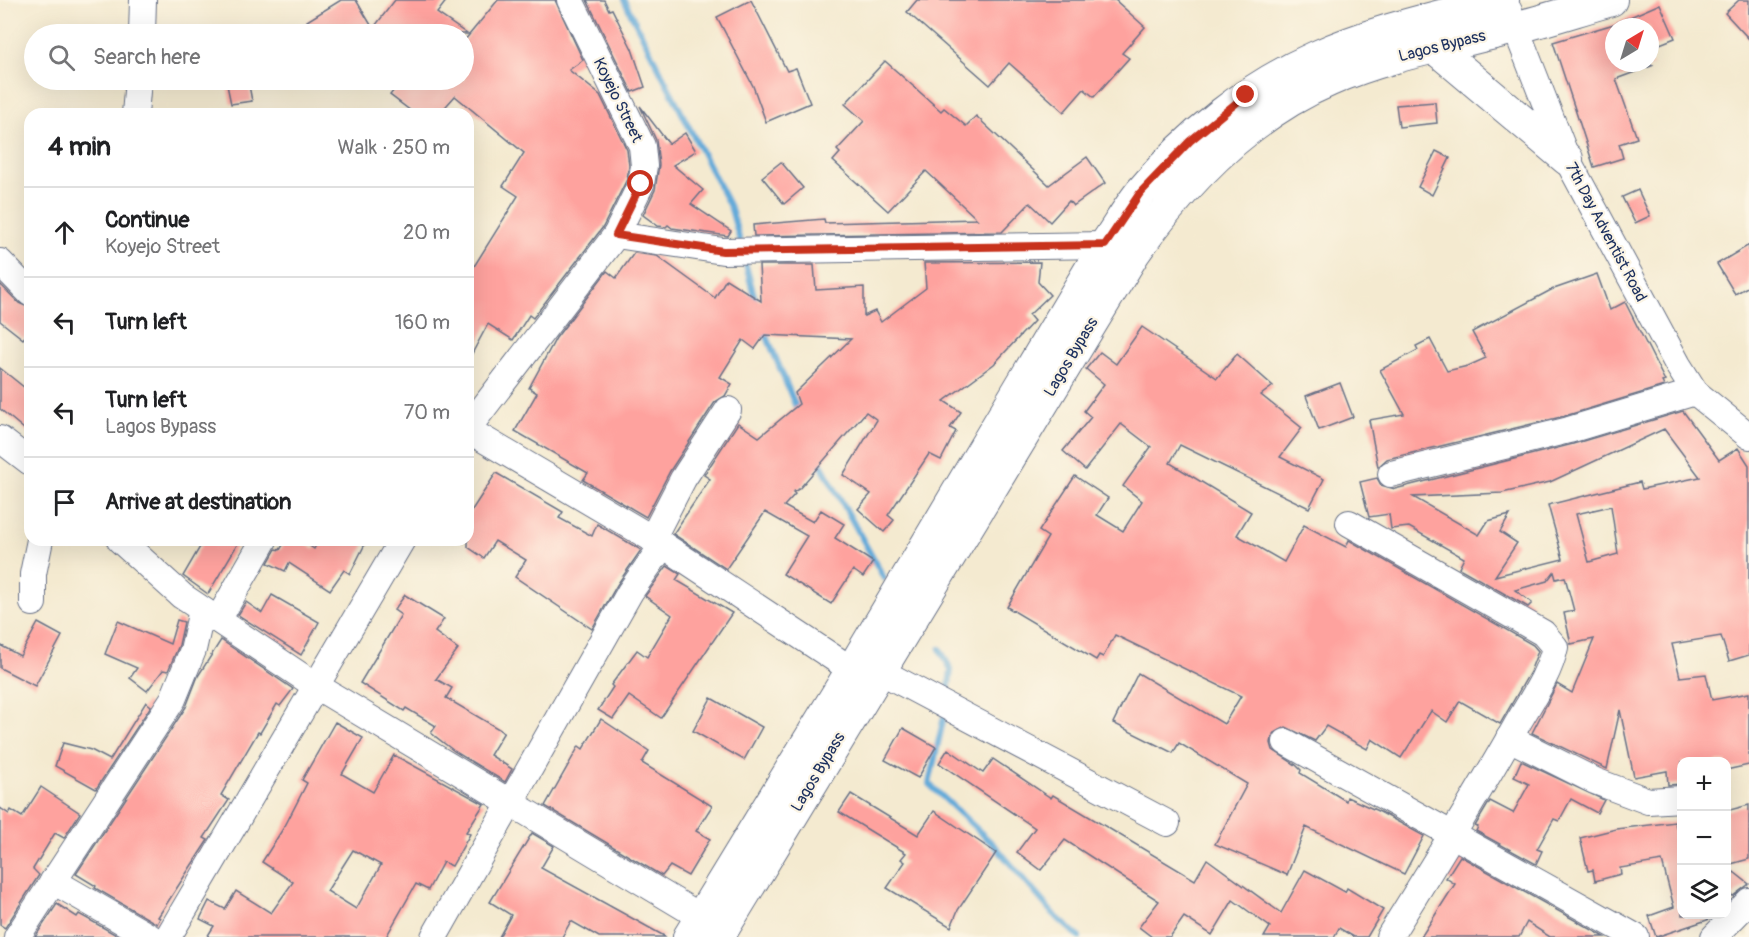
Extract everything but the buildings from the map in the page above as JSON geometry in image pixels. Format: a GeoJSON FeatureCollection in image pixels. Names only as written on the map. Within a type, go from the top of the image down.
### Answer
{"type":"FeatureCollection","features":[{"type":"Feature","properties":{"kind":"main road","name":"Lagos Bypass"},"geometry":{"type":"LineString","coordinates":[[703,930],[866,671],[1120,249],[1140,193],[1190,141],[1246,95],[1280,74],[1325,53],[1382,32],[1508,9],[1611,0]]}},
{"type":"Feature","properties":{"kind":"main road","name":"Lagos Bypass"},"geometry":{"type":"LineString","coordinates":[[1120,249],[1166,209],[1207,165],[1251,127],[1292,99],[1330,79],[1434,47],[1508,9]]}},
{"type":"Feature","properties":{"kind":"main road"},"geometry":{"type":"LineString","coordinates":[[1434,47],[1566,159]]}},
{"type":"Feature","properties":{"kind":"street"},"geometry":{"type":"LineString","coordinates":[[143,24],[144,0]]}},
{"type":"Feature","properties":{"kind":"street","name":"Koyejo Street"},"geometry":{"type":"LineString","coordinates":[[474,421],[616,235],[641,184],[644,166],[642,146],[570,0]]}},
{"type":"Feature","properties":{"kind":"street","name":"7th Day Adventist Road"},"geometry":{"type":"LineString","coordinates":[[1508,9],[1566,159],[1695,392],[1742,423]]}},
{"type":"Feature","properties":{"kind":"street"},"geometry":{"type":"LineString","coordinates":[[136,108],[137,90]]}},
{"type":"Feature","properties":{"kind":"street"},"geometry":{"type":"LineString","coordinates":[[616,235],[723,251],[1120,249]]}},
{"type":"Feature","properties":{"kind":"street"},"geometry":{"type":"LineString","coordinates":[[0,262],[24,287]]}},
{"type":"Feature","properties":{"kind":"street"},"geometry":{"type":"LineString","coordinates":[[1391,474],[1569,430],[1695,392]]}},
{"type":"Feature","properties":{"kind":"street"},"geometry":{"type":"LineString","coordinates":[[434,937],[513,803],[658,542],[684,479],[728,410]]}},
{"type":"Feature","properties":{"kind":"street"},"geometry":{"type":"LineString","coordinates":[[474,433],[658,542],[866,671],[947,708],[1167,823]]}},
{"type":"Feature","properties":{"kind":"street"},"geometry":{"type":"LineString","coordinates":[[0,439],[24,457]]}},
{"type":"Feature","properties":{"kind":"street"},"geometry":{"type":"LineString","coordinates":[[1349,523],[1543,633],[1555,647],[1552,662],[1509,738],[1453,835],[1389,937]]}},
{"type":"Feature","properties":{"kind":"street"},"geometry":{"type":"LineString","coordinates":[[33,603],[33,574],[39,546]]}},
{"type":"Feature","properties":{"kind":"street"},"geometry":{"type":"LineString","coordinates":[[127,546],[182,596],[316,686],[513,803],[703,930]]}},
{"type":"Feature","properties":{"kind":"street"},"geometry":{"type":"LineString","coordinates":[[17,937],[172,699],[210,615],[260,546]]}},
{"type":"Feature","properties":{"kind":"street"},"geometry":{"type":"LineString","coordinates":[[168,937],[398,546]]}},
{"type":"Feature","properties":{"kind":"street"},"geometry":{"type":"LineString","coordinates":[[1509,738],[1596,781],[1648,801],[1677,799]]}},
{"type":"Feature","properties":{"kind":"street"},"geometry":{"type":"LineString","coordinates":[[1286,742],[1636,937]]}},
{"type":"Feature","properties":{"kind":"street"},"geometry":{"type":"LineString","coordinates":[[53,881],[150,937]]}},
{"type":"Feature","properties":{"kind":"street"},"geometry":{"type":"LineString","coordinates":[[1713,937],[1749,901]]}},
{"type":"Feature","properties":{"kind":"waterway"},"geometry":{"type":"LineString","coordinates":[[624,0],[731,209],[741,245]]}},
{"type":"Feature","properties":{"kind":"waterway"},"geometry":{"type":"LineString","coordinates":[[744,258],[756,303]]}},
{"type":"Feature","properties":{"kind":"waterway"},"geometry":{"type":"LineString","coordinates":[[763,327],[798,412]]}},
{"type":"Feature","properties":{"kind":"waterway"},"geometry":{"type":"LineString","coordinates":[[817,457],[884,578]]}},
{"type":"Feature","properties":{"kind":"waterway"},"geometry":{"type":"LineString","coordinates":[[940,649],[951,670],[947,699]]}},
{"type":"Feature","properties":{"kind":"waterway"},"geometry":{"type":"LineString","coordinates":[[945,712],[929,784],[997,848],[1054,915],[1079,937]]}},
{"type":"Feature","properties":{"kind":"route"},"geometry":{"type":"LineString","coordinates":[[641,184],[616,235],[723,251],[1105,245],[1140,193],[1190,141],[1246,95]]}}]}
